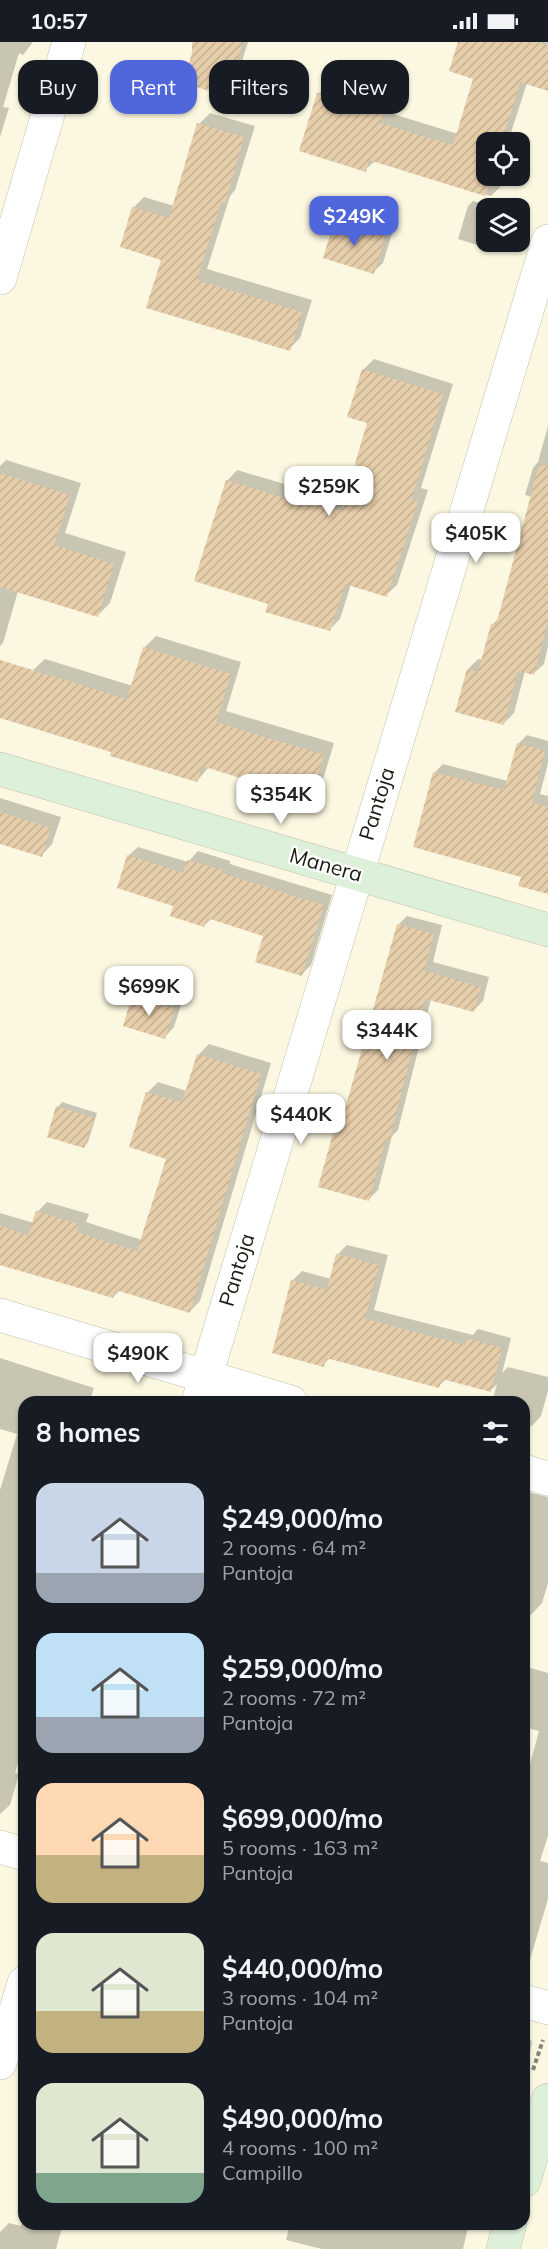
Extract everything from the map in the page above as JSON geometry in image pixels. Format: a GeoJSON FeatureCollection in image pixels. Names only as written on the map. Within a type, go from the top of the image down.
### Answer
{"type":"FeatureCollection","features":[{"type":"Feature","properties":{"kind":"main road","name":"Manera"},"geometry":{"type":"LineString","coordinates":[[0,769],[548,930]]}},
{"type":"Feature","properties":{"kind":"main road"},"geometry":{"type":"LineString","coordinates":[[530,2145],[539,2090]]}},
{"type":"Feature","properties":{"kind":"main road"},"geometry":{"type":"LineString","coordinates":[[503,2249],[508,2230]]}},
{"type":"Feature","properties":{"kind":"street"},"geometry":{"type":"LineString","coordinates":[[0,278],[69,42]]}},
{"type":"Feature","properties":{"kind":"street","name":"Pantoja"},"geometry":{"type":"LineString","coordinates":[[201,1390],[548,241]]}},
{"type":"Feature","properties":{"kind":"street"},"geometry":{"type":"LineString","coordinates":[[0,1315],[201,1390],[246,1396]]}},
{"type":"Feature","properties":{"kind":"street"},"geometry":{"type":"LineString","coordinates":[[530,1474],[548,1479]]}},
{"type":"Feature","properties":{"kind":"street"},"geometry":{"type":"LineString","coordinates":[[0,1847],[18,1852]]}},
{"type":"Feature","properties":{"kind":"street"},"geometry":{"type":"LineString","coordinates":[[0,2064],[18,2003]]}},
{"type":"Feature","properties":{"kind":"street"},"geometry":{"type":"LineString","coordinates":[[530,2006],[547,2020]]}},
{"type":"Feature","properties":{"kind":"path"},"geometry":{"type":"LineString","coordinates":[[539,2090],[547,2020]]}},
{"type":"Feature","properties":{"kind":"building"},"geometry":{"type":"Polygon","coordinates":[[[192,42],[243,42],[237,60],[209,60],[209,91],[197,87],[197,60],[190,60],[192,42]]]}},
{"type":"Feature","properties":{"kind":"building"},"geometry":{"type":"Polygon","coordinates":[[[458,42],[536,42],[548,46],[548,91],[520,82],[505,132],[476,132],[476,186],[488,186],[485,196],[369,160],[366,172],[299,151],[317,93],[321,94],[321,114],[383,114],[380,123],[453,145],[473,79],[449,71],[458,42]]]}},
{"type":"Feature","properties":{"kind":"building"},"geometry":{"type":"Polygon","coordinates":[[[197,123],[244,137],[225,203],[221,202],[197,280],[302,312],[290,351],[146,308],[161,260],[120,247],[132,207],[169,218],[197,123]]]}},
{"type":"Feature","properties":{"kind":"building"},"geometry":{"type":"Polygon","coordinates":[[[334,221],[385,236],[374,274],[323,258],[334,221]]]}},
{"type":"Feature","properties":{"kind":"building"},"geometry":{"type":"Polygon","coordinates":[[[362,369],[443,394],[412,499],[418,501],[387,597],[345,584],[330,631],[265,612],[268,604],[194,581],[226,480],[308,505],[309,501],[341,511],[367,423],[347,417],[362,369]]]}},
{"type":"Feature","properties":{"kind":"building"},"geometry":{"type":"Polygon","coordinates":[[[539,465],[548,466],[548,621],[534,675],[518,671],[504,725],[455,712],[467,669],[478,672],[491,624],[496,625],[539,465]]]}},
{"type":"Feature","properties":{"kind":"building"},"geometry":{"type":"Polygon","coordinates":[[[0,473],[70,495],[54,545],[114,564],[98,617],[0,587],[0,473]]]}},
{"type":"Feature","properties":{"kind":"building"},"geometry":{"type":"Polygon","coordinates":[[[143,647],[231,674],[216,722],[324,755],[310,800],[202,766],[197,782],[110,756],[111,752],[0,718],[0,660],[127,699],[143,647]]]}},
{"type":"Feature","properties":{"kind":"building"},"geometry":{"type":"Polygon","coordinates":[[[517,743],[545,751],[532,803],[548,807],[548,894],[518,886],[521,877],[413,847],[433,772],[504,790],[517,743]]]}},
{"type":"Feature","properties":{"kind":"building"},"geometry":{"type":"Polygon","coordinates":[[[0,812],[51,828],[42,857],[0,844],[0,812]]]}},
{"type":"Feature","properties":{"kind":"building"},"geometry":{"type":"Polygon","coordinates":[[[127,855],[183,873],[187,860],[324,905],[302,976],[255,962],[263,936],[207,918],[204,927],[170,916],[173,906],[117,888],[127,855]]]}},
{"type":"Feature","properties":{"kind":"building"},"geometry":{"type":"Polygon","coordinates":[[[397,924],[434,934],[424,971],[481,987],[474,1012],[425,999],[389,1142],[385,1141],[369,1201],[318,1187],[333,1133],[338,1134],[397,924]]]}},
{"type":"Feature","properties":{"kind":"building"},"geometry":{"type":"Polygon","coordinates":[[[132,995],[175,1008],[165,1039],[123,1026],[132,995]]]}},
{"type":"Feature","properties":{"kind":"building"},"geometry":{"type":"Polygon","coordinates":[[[197,1054],[261,1074],[190,1313],[116,1290],[113,1298],[0,1265],[0,1226],[28,1235],[36,1211],[79,1224],[77,1232],[137,1251],[166,1159],[129,1147],[146,1092],[182,1102],[197,1054]]]}},
{"type":"Feature","properties":{"kind":"building"},"geometry":{"type":"Polygon","coordinates":[[[56,1106],[94,1118],[84,1148],[47,1137],[56,1106]]]}},
{"type":"Feature","properties":{"kind":"building"},"geometry":{"type":"Polygon","coordinates":[[[336,1254],[379,1265],[365,1319],[465,1345],[467,1338],[502,1348],[491,1392],[442,1379],[439,1388],[326,1358],[324,1367],[272,1353],[291,1280],[327,1290],[336,1254]]]}}]}
